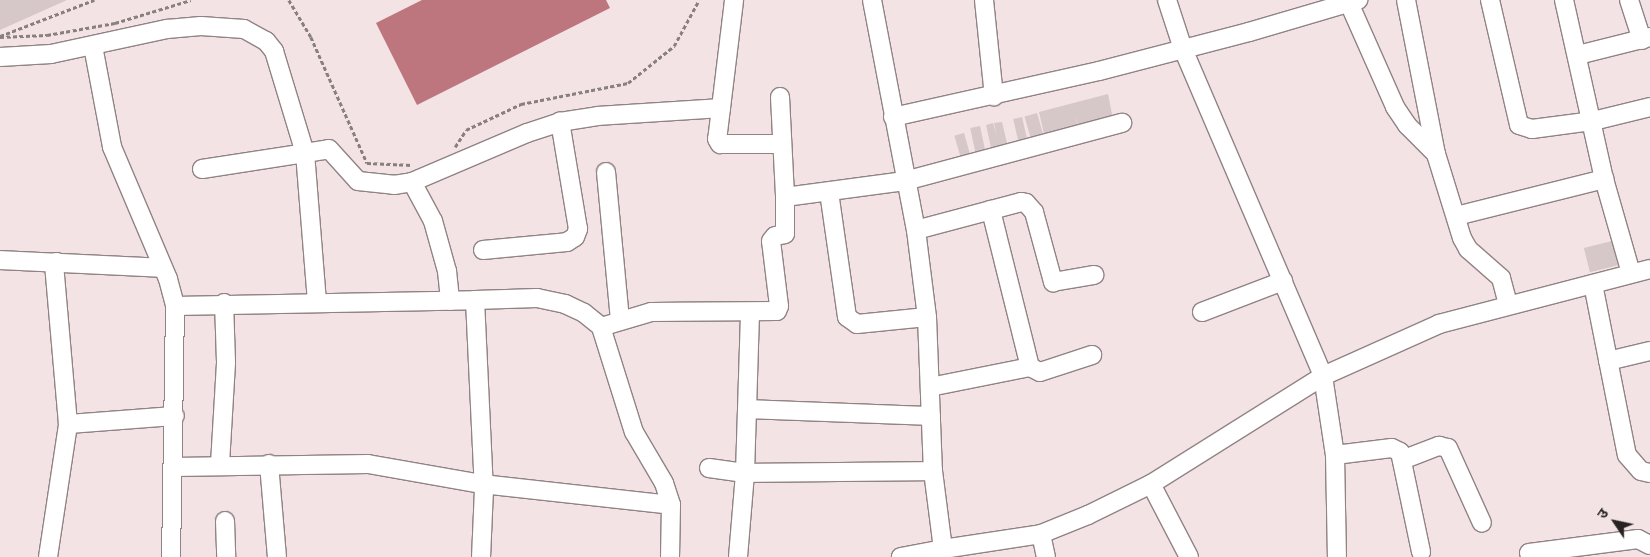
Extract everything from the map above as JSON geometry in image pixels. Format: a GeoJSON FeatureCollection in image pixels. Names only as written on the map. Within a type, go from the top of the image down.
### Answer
{"type":"FeatureCollection","features":[{"type":"Feature","properties":{"kind":"street"},"geometry":{"type":"LineString","coordinates":[[734,0],[717,139],[720,144],[781,144]]}},
{"type":"Feature","properties":{"kind":"street"},"geometry":{"type":"LineString","coordinates":[[872,0],[905,181],[916,230],[926,317],[933,471],[942,549]]}},
{"type":"Feature","properties":{"kind":"street"},"geometry":{"type":"LineString","coordinates":[[984,0],[994,96]]}},
{"type":"Feature","properties":{"kind":"street"},"geometry":{"type":"LineString","coordinates":[[1167,0],[1183,49],[1323,376],[1335,455],[1336,557]]}},
{"type":"Feature","properties":{"kind":"street"},"geometry":{"type":"LineString","coordinates":[[1406,0],[1436,154],[1456,216],[1468,249],[1501,278],[1508,304]]}},
{"type":"Feature","properties":{"kind":"street"},"geometry":{"type":"LineString","coordinates":[[1490,0],[1519,125],[1532,129],[1593,121],[1650,107]]}},
{"type":"Feature","properties":{"kind":"street"},"geometry":{"type":"LineString","coordinates":[[1564,0],[1593,121],[1604,179],[1631,273]]}},
{"type":"Feature","properties":{"kind":"street"},"geometry":{"type":"LineString","coordinates":[[1578,54],[1646,38],[1629,0]]}},
{"type":"Feature","properties":{"kind":"street"},"geometry":{"type":"LineString","coordinates":[[893,118],[994,96],[1183,49],[1354,2],[1395,107],[1407,126],[1436,154]]}},
{"type":"Feature","properties":{"kind":"street"},"geometry":{"type":"LineString","coordinates":[[0,57],[52,54],[167,29],[200,26],[244,29],[257,34],[274,51],[306,153],[317,301]]}},
{"type":"Feature","properties":{"kind":"street"},"geometry":{"type":"LineString","coordinates":[[93,46],[114,154],[172,289],[175,306],[175,416],[171,557]]}},
{"type":"Feature","properties":{"kind":"street"},"geometry":{"type":"LineString","coordinates":[[601,327],[650,312],[772,314],[779,306],[771,241],[775,236],[785,234],[780,97]]}},
{"type":"Feature","properties":{"kind":"street"},"geometry":{"type":"LineString","coordinates":[[202,170],[329,149],[347,172],[368,184],[412,182],[527,133],[560,122],[598,116],[721,108]]}},
{"type":"Feature","properties":{"kind":"street"},"geometry":{"type":"LineString","coordinates":[[482,250],[567,242],[575,237],[578,229],[560,122]]}},
{"type":"Feature","properties":{"kind":"street"},"geometry":{"type":"LineString","coordinates":[[785,197],[905,181],[1122,123]]}},
{"type":"Feature","properties":{"kind":"street"},"geometry":{"type":"LineString","coordinates":[[606,172],[620,320]]}},
{"type":"Feature","properties":{"kind":"street"},"geometry":{"type":"LineString","coordinates":[[1456,216],[1604,179]]}},
{"type":"Feature","properties":{"kind":"street"},"geometry":{"type":"LineString","coordinates":[[412,182],[433,221],[447,271],[450,301]]}},
{"type":"Feature","properties":{"kind":"street"},"geometry":{"type":"LineString","coordinates":[[829,192],[847,317],[857,324],[926,317]]}},
{"type":"Feature","properties":{"kind":"street"},"geometry":{"type":"LineString","coordinates":[[916,230],[1021,202],[1030,206],[1053,282],[1094,276]]}},
{"type":"Feature","properties":{"kind":"street"},"geometry":{"type":"LineString","coordinates":[[991,210],[1030,367]]}},
{"type":"Feature","properties":{"kind":"street"},"geometry":{"type":"LineString","coordinates":[[0,260],[162,268]]}},
{"type":"Feature","properties":{"kind":"street"},"geometry":{"type":"LineString","coordinates":[[48,557],[68,424],[54,262],[57,262]]}},
{"type":"Feature","properties":{"kind":"street"},"geometry":{"type":"LineString","coordinates":[[909,556],[942,549],[994,550],[1041,534],[1151,484],[1323,376],[1439,324],[1508,304],[1631,273],[1650,270]]}},
{"type":"Feature","properties":{"kind":"street"},"geometry":{"type":"LineString","coordinates":[[1202,312],[1283,281]]}},
{"type":"Feature","properties":{"kind":"street"},"geometry":{"type":"LineString","coordinates":[[1593,284],[1627,455],[1641,471],[1650,473]]}},
{"type":"Feature","properties":{"kind":"street"},"geometry":{"type":"LineString","coordinates":[[175,306],[224,303],[450,301],[538,298],[565,304],[584,313],[601,327],[634,432],[664,483],[672,505],[670,557]]}},
{"type":"Feature","properties":{"kind":"street"},"geometry":{"type":"LineString","coordinates":[[475,300],[482,484],[481,557]]}},
{"type":"Feature","properties":{"kind":"street"},"geometry":{"type":"LineString","coordinates":[[220,464],[226,362],[224,303]]}},
{"type":"Feature","properties":{"kind":"street"},"geometry":{"type":"LineString","coordinates":[[738,557],[745,473],[750,313]]}},
{"type":"Feature","properties":{"kind":"street"},"geometry":{"type":"LineString","coordinates":[[1608,361],[1650,351]]}},
{"type":"Feature","properties":{"kind":"street"},"geometry":{"type":"LineString","coordinates":[[930,388],[1030,367],[1040,372],[1092,355]]}},
{"type":"Feature","properties":{"kind":"street"},"geometry":{"type":"LineString","coordinates":[[748,410],[931,416]]}},
{"type":"Feature","properties":{"kind":"street"},"geometry":{"type":"LineString","coordinates":[[68,424],[175,416]]}},
{"type":"Feature","properties":{"kind":"street"},"geometry":{"type":"LineString","coordinates":[[1402,460],[1439,446],[1448,448],[1482,523]]}},
{"type":"Feature","properties":{"kind":"street"},"geometry":{"type":"LineString","coordinates":[[1335,455],[1392,448],[1400,452],[1421,552]]}},
{"type":"Feature","properties":{"kind":"street"},"geometry":{"type":"LineString","coordinates":[[174,467],[220,464],[368,464],[482,484],[672,505]]}},
{"type":"Feature","properties":{"kind":"street"},"geometry":{"type":"LineString","coordinates":[[269,464],[277,557]]}},
{"type":"Feature","properties":{"kind":"street"},"geometry":{"type":"LineString","coordinates":[[709,468],[745,473],[933,471]]}},
{"type":"Feature","properties":{"kind":"street"},"geometry":{"type":"LineString","coordinates":[[1151,484],[1189,557]]}},
{"type":"Feature","properties":{"kind":"street"},"geometry":{"type":"LineString","coordinates":[[225,521],[226,557]]}},
{"type":"Feature","properties":{"kind":"street"},"geometry":{"type":"LineString","coordinates":[[1041,534],[1046,557]]}},
{"type":"Feature","properties":{"kind":"street"},"geometry":{"type":"LineString","coordinates":[[1529,553],[1638,539],[1650,545]]}},
{"type":"Feature","properties":{"kind":"path"},"geometry":{"type":"LineString","coordinates":[[0,37],[94,0]]}},
{"type":"Feature","properties":{"kind":"path"},"geometry":{"type":"LineString","coordinates":[[0,37],[47,35],[115,23],[191,0]]}},
{"type":"Feature","properties":{"kind":"path"},"geometry":{"type":"LineString","coordinates":[[289,0],[311,37],[367,164],[420,164]]}},
{"type":"Feature","properties":{"kind":"path"},"geometry":{"type":"LineString","coordinates":[[454,150],[466,130],[520,104],[628,83],[674,46],[699,0]]}},
{"type":"Feature","properties":{"kind":"shaded area"},"geometry":{"type":"Polygon","coordinates":[[[422,0],[606,0],[610,8],[417,105],[376,23],[422,0]]]}},
{"type":"Feature","properties":{"kind":"building"},"geometry":{"type":"Polygon","coordinates":[[[0,0],[67,0],[0,30],[0,0]]]}},
{"type":"Feature","properties":{"kind":"building"},"geometry":{"type":"Polygon","coordinates":[[[1108,94],[1113,119],[1096,121],[1096,124],[1079,129],[1075,115],[1078,128],[1045,138],[1039,112],[1108,94]]]}},
{"type":"Feature","properties":{"kind":"building"},"geometry":{"type":"Polygon","coordinates":[[[1037,113],[1044,138],[1032,142],[1025,117],[1037,113]]]}},
{"type":"Feature","properties":{"kind":"building"},"geometry":{"type":"Polygon","coordinates":[[[1022,117],[1028,144],[1020,146],[1013,119],[1022,117]]]}},
{"type":"Feature","properties":{"kind":"building"},"geometry":{"type":"Polygon","coordinates":[[[1002,122],[1008,147],[992,152],[986,125],[993,123],[997,136],[994,123],[1002,122]]]}},
{"type":"Feature","properties":{"kind":"building"},"geometry":{"type":"Polygon","coordinates":[[[980,126],[986,154],[976,156],[970,128],[980,126]]]}},
{"type":"Feature","properties":{"kind":"building"},"geometry":{"type":"Polygon","coordinates":[[[964,133],[971,158],[962,161],[954,136],[964,133]]]}},
{"type":"Feature","properties":{"kind":"building"},"geometry":{"type":"Polygon","coordinates":[[[1612,241],[1618,265],[1590,272],[1584,248],[1612,241]]]}}]}
